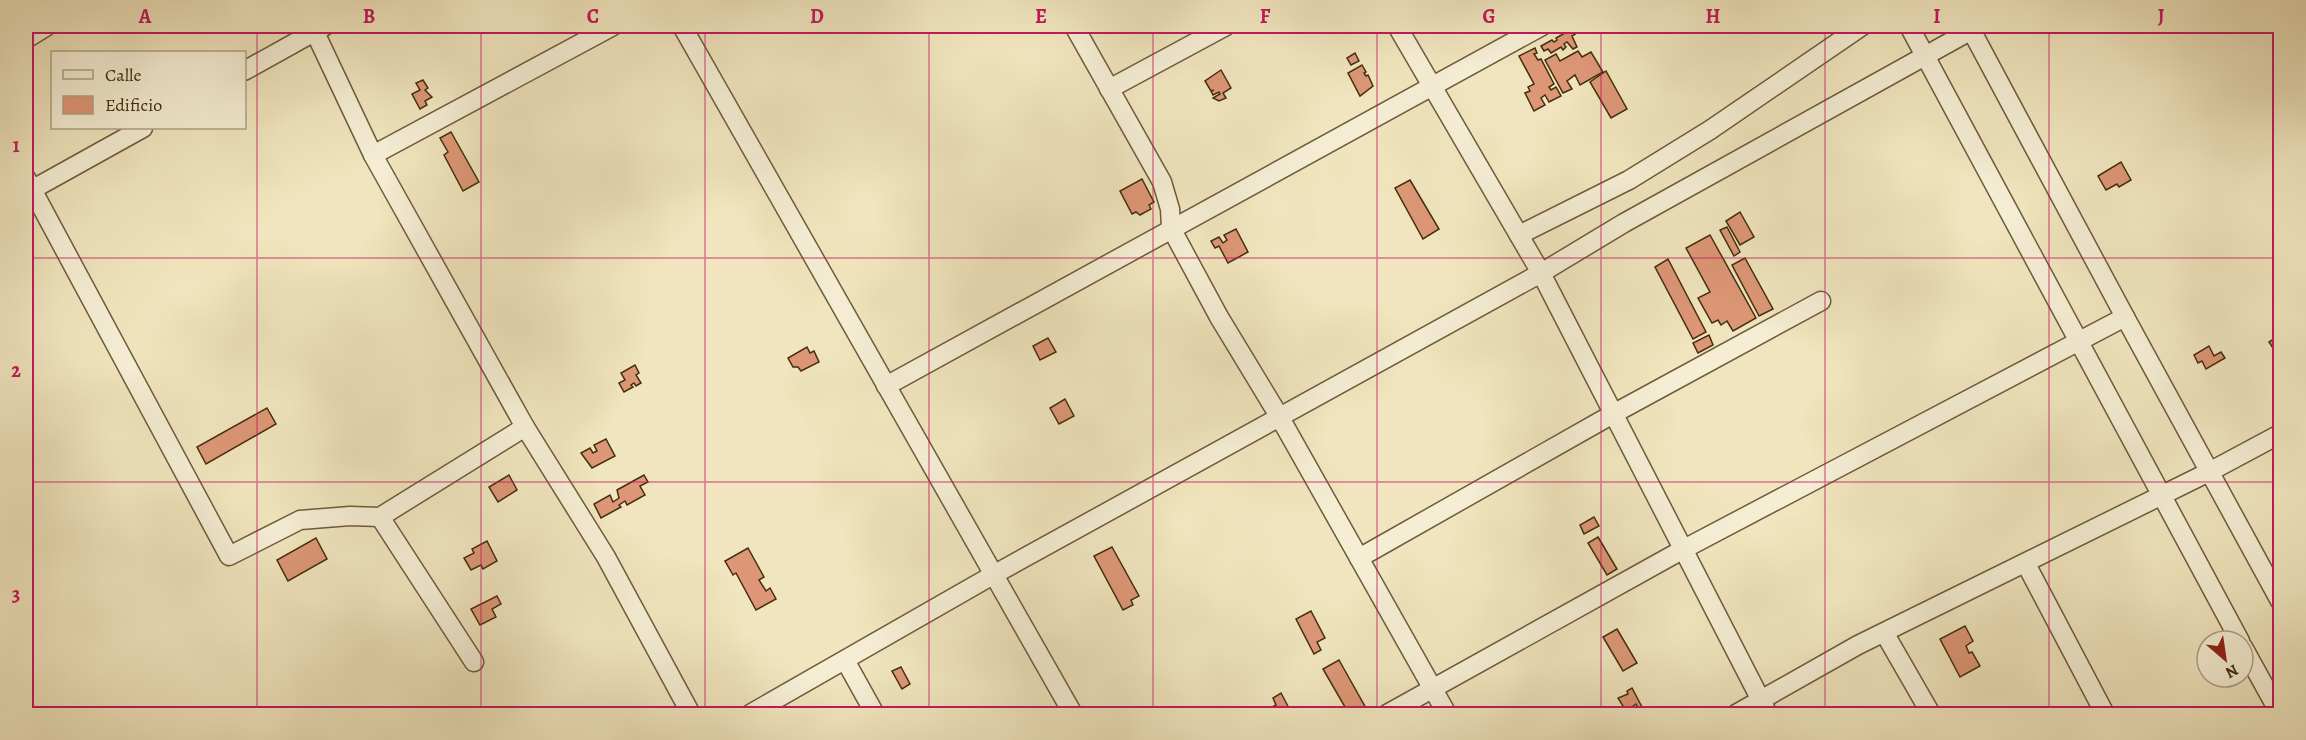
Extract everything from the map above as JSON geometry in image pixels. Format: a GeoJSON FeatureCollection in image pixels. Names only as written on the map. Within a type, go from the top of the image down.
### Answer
{"type":"FeatureCollection","features":[{"type":"Feature","properties":{"kind":"street"},"geometry":{"type":"LineString","coordinates":[[26,39],[47,26]]}},
{"type":"Feature","properties":{"kind":"street"},"geometry":{"type":"LineString","coordinates":[[373,155],[613,26]]}},
{"type":"Feature","properties":{"kind":"street"},"geometry":{"type":"LineString","coordinates":[[682,26],[1073,714]]}},
{"type":"Feature","properties":{"kind":"street"},"geometry":{"type":"LineString","coordinates":[[1074,26],[1162,182],[1170,209],[1171,228],[1219,317],[1279,416],[1447,714]]}},
{"type":"Feature","properties":{"kind":"street"},"geometry":{"type":"LineString","coordinates":[[1109,89],[1226,26]]}},
{"type":"Feature","properties":{"kind":"street"},"geometry":{"type":"LineString","coordinates":[[1397,26],[1541,273],[1764,707]]}},
{"type":"Feature","properties":{"kind":"street"},"geometry":{"type":"LineString","coordinates":[[886,386],[1542,26]]}},
{"type":"Feature","properties":{"kind":"street"},"geometry":{"type":"LineString","coordinates":[[1519,235],[1629,180],[1710,130],[1862,26]]}},
{"type":"Feature","properties":{"kind":"street"},"geometry":{"type":"LineString","coordinates":[[1909,26],[2234,629]]}},
{"type":"Feature","properties":{"kind":"street"},"geometry":{"type":"LineString","coordinates":[[246,70],[317,27],[373,155],[525,427],[606,557],[691,714]]}},
{"type":"Feature","properties":{"kind":"street"},"geometry":{"type":"LineString","coordinates":[[750,714],[993,574],[1541,273],[1624,223],[1973,27],[2125,317],[2280,601]]}},
{"type":"Feature","properties":{"kind":"street"},"geometry":{"type":"LineString","coordinates":[[141,129],[28,187],[229,556],[300,520],[350,516],[380,517],[525,427]]}},
{"type":"Feature","properties":{"kind":"street"},"geometry":{"type":"LineString","coordinates":[[1359,558],[1613,414],[1821,301]]}},
{"type":"Feature","properties":{"kind":"street"},"geometry":{"type":"LineString","coordinates":[[1387,714],[1682,550],[2125,317]]}},
{"type":"Feature","properties":{"kind":"street"},"geometry":{"type":"LineString","coordinates":[[1736,714],[1764,707],[1858,645],[1885,634],[2162,496],[2280,434]]}},
{"type":"Feature","properties":{"kind":"street"},"geometry":{"type":"LineString","coordinates":[[380,517],[474,662]]}},
{"type":"Feature","properties":{"kind":"street"},"geometry":{"type":"LineString","coordinates":[[2026,564],[2105,714]]}},
{"type":"Feature","properties":{"kind":"street"},"geometry":{"type":"LineString","coordinates":[[1885,634],[1930,714]]}},
{"type":"Feature","properties":{"kind":"street"},"geometry":{"type":"LineString","coordinates":[[845,660],[875,714]]}},
{"type":"Feature","properties":{"kind":"street"},"geometry":{"type":"LineString","coordinates":[[2255,668],[2280,714]]}},
{"type":"Feature","properties":{"kind":"building"},"geometry":{"type":"Polygon","coordinates":[[[1577,26],[1580,31],[1572,36],[1577,47],[1573,49],[1567,42],[1563,50],[1561,47],[1551,53],[1548,49],[1544,51],[1541,46],[1552,40],[1554,42],[1556,38],[1577,26]]]}},
{"type":"Feature","properties":{"kind":"building"},"geometry":{"type":"Polygon","coordinates":[[[1535,48],[1537,53],[1534,54],[1538,60],[1541,59],[1554,84],[1549,87],[1551,90],[1556,87],[1561,96],[1549,102],[1545,95],[1541,98],[1545,105],[1534,111],[1525,93],[1530,91],[1528,87],[1534,84],[1519,56],[1535,48]]]}},
{"type":"Feature","properties":{"kind":"building"},"geometry":{"type":"Polygon","coordinates":[[[1578,51],[1582,57],[1591,52],[1603,72],[1580,85],[1575,75],[1567,81],[1572,89],[1563,93],[1545,60],[1556,54],[1560,61],[1578,51]]]}},
{"type":"Feature","properties":{"kind":"building"},"geometry":{"type":"Polygon","coordinates":[[[1355,53],[1359,61],[1351,65],[1347,58],[1355,53]]]}},
{"type":"Feature","properties":{"kind":"building"},"geometry":{"type":"Polygon","coordinates":[[[1362,65],[1366,72],[1364,73],[1368,75],[1373,86],[1360,96],[1348,73],[1362,65]]]}},
{"type":"Feature","properties":{"kind":"building"},"geometry":{"type":"Polygon","coordinates":[[[1221,70],[1231,88],[1223,93],[1226,98],[1219,101],[1213,98],[1220,94],[1219,92],[1213,95],[1205,81],[1221,70]]]}},
{"type":"Feature","properties":{"kind":"building"},"geometry":{"type":"Polygon","coordinates":[[[1606,71],[1627,109],[1611,118],[1590,82],[1606,71]]]}},
{"type":"Feature","properties":{"kind":"building"},"geometry":{"type":"Polygon","coordinates":[[[423,80],[428,88],[425,90],[432,97],[425,101],[427,105],[420,109],[412,94],[420,90],[416,83],[423,80]]]}},
{"type":"Feature","properties":{"kind":"building"},"geometry":{"type":"Polygon","coordinates":[[[451,132],[479,182],[463,191],[444,155],[448,152],[440,138],[451,132]]]}},
{"type":"Feature","properties":{"kind":"building"},"geometry":{"type":"Polygon","coordinates":[[[2121,162],[2131,180],[2119,187],[2117,184],[2106,190],[2098,176],[2121,162]]]}},
{"type":"Feature","properties":{"kind":"building"},"geometry":{"type":"Polygon","coordinates":[[[1142,179],[1154,202],[1149,205],[1151,209],[1140,215],[1136,212],[1132,214],[1120,191],[1142,179]]]}},
{"type":"Feature","properties":{"kind":"building"},"geometry":{"type":"Polygon","coordinates":[[[1410,180],[1439,229],[1423,239],[1395,188],[1410,180]]]}},
{"type":"Feature","properties":{"kind":"building"},"geometry":{"type":"Polygon","coordinates":[[[1740,212],[1754,237],[1740,245],[1726,221],[1740,212]]]}},
{"type":"Feature","properties":{"kind":"building"},"geometry":{"type":"Polygon","coordinates":[[[1727,227],[1740,252],[1734,256],[1720,230],[1727,227]]]}},
{"type":"Feature","properties":{"kind":"building"},"geometry":{"type":"Polygon","coordinates":[[[1236,229],[1248,252],[1228,263],[1219,246],[1215,248],[1211,241],[1219,237],[1223,243],[1227,240],[1224,235],[1236,229]]]}},
{"type":"Feature","properties":{"kind":"building"},"geometry":{"type":"Polygon","coordinates":[[[1710,235],[1756,318],[1733,331],[1727,321],[1721,325],[1718,320],[1712,323],[1698,298],[1710,292],[1686,248],[1710,235]]]}},
{"type":"Feature","properties":{"kind":"building"},"geometry":{"type":"Polygon","coordinates":[[[1745,258],[1773,309],[1759,316],[1732,265],[1745,258]]]}},
{"type":"Feature","properties":{"kind":"building"},"geometry":{"type":"Polygon","coordinates":[[[1668,259],[1706,332],[1693,339],[1655,267],[1668,259]]]}},
{"type":"Feature","properties":{"kind":"building"},"geometry":{"type":"Polygon","coordinates":[[[1709,335],[1713,345],[1698,353],[1693,343],[1709,335]]]}},
{"type":"Feature","properties":{"kind":"building"},"geometry":{"type":"Polygon","coordinates":[[[2280,335],[2280,356],[2279,357],[2269,342],[2280,335]]]}},
{"type":"Feature","properties":{"kind":"building"},"geometry":{"type":"Polygon","coordinates":[[[1048,338],[1056,352],[1040,360],[1033,346],[1048,338]]]}},
{"type":"Feature","properties":{"kind":"building"},"geometry":{"type":"Polygon","coordinates":[[[2209,346],[2214,356],[2221,352],[2225,358],[2206,369],[2202,361],[2198,363],[2194,355],[2209,346]]]}},
{"type":"Feature","properties":{"kind":"building"},"geometry":{"type":"Polygon","coordinates":[[[807,347],[810,353],[814,351],[819,362],[801,371],[798,367],[793,367],[788,358],[807,347]]]}},
{"type":"Feature","properties":{"kind":"building"},"geometry":{"type":"Polygon","coordinates":[[[635,365],[639,373],[636,375],[641,383],[636,386],[634,383],[631,385],[633,387],[624,392],[619,383],[625,380],[621,373],[635,365]]]}},
{"type":"Feature","properties":{"kind":"building"},"geometry":{"type":"Polygon","coordinates":[[[1065,399],[1074,416],[1059,424],[1050,408],[1065,399]]]}},
{"type":"Feature","properties":{"kind":"building"},"geometry":{"type":"Polygon","coordinates":[[[267,408],[276,424],[206,464],[197,447],[267,408]]]}},
{"type":"Feature","properties":{"kind":"building"},"geometry":{"type":"Polygon","coordinates":[[[606,439],[615,456],[592,468],[581,453],[590,448],[593,453],[597,451],[594,445],[606,439]]]}},
{"type":"Feature","properties":{"kind":"building"},"geometry":{"type":"Polygon","coordinates":[[[509,475],[517,490],[498,502],[489,487],[509,475]]]}},
{"type":"Feature","properties":{"kind":"building"},"geometry":{"type":"Polygon","coordinates":[[[644,475],[648,482],[640,486],[645,495],[627,505],[625,501],[619,505],[621,507],[601,518],[594,504],[610,495],[613,502],[619,498],[617,490],[644,475]]]}},
{"type":"Feature","properties":{"kind":"building"},"geometry":{"type":"Polygon","coordinates":[[[1594,517],[1599,526],[1584,534],[1580,525],[1594,517]]]}},
{"type":"Feature","properties":{"kind":"building"},"geometry":{"type":"Polygon","coordinates":[[[1598,537],[1617,569],[1607,575],[1588,543],[1598,537]]]}},
{"type":"Feature","properties":{"kind":"building"},"geometry":{"type":"Polygon","coordinates":[[[316,538],[327,559],[288,581],[277,560],[316,538]]]}},
{"type":"Feature","properties":{"kind":"building"},"geometry":{"type":"Polygon","coordinates":[[[487,541],[497,561],[483,569],[481,565],[471,570],[464,558],[474,553],[472,549],[487,541]]]}},
{"type":"Feature","properties":{"kind":"building"},"geometry":{"type":"Polygon","coordinates":[[[1112,547],[1139,596],[1131,600],[1133,605],[1123,610],[1094,556],[1112,547]]]}},
{"type":"Feature","properties":{"kind":"building"},"geometry":{"type":"Polygon","coordinates":[[[748,548],[764,577],[759,580],[766,591],[770,588],[776,599],[756,610],[736,573],[733,575],[725,561],[748,548]]]}},
{"type":"Feature","properties":{"kind":"building"},"geometry":{"type":"Polygon","coordinates":[[[497,596],[501,604],[492,609],[496,617],[480,625],[471,609],[497,596]]]}},
{"type":"Feature","properties":{"kind":"building"},"geometry":{"type":"Polygon","coordinates":[[[1311,611],[1325,638],[1317,642],[1321,650],[1314,654],[1296,619],[1311,611]]]}},
{"type":"Feature","properties":{"kind":"building"},"geometry":{"type":"Polygon","coordinates":[[[1965,626],[1973,641],[1966,646],[1980,666],[1960,677],[1940,639],[1965,626]]]}},
{"type":"Feature","properties":{"kind":"building"},"geometry":{"type":"Polygon","coordinates":[[[1617,629],[1637,663],[1623,671],[1603,637],[1617,629]]]}},
{"type":"Feature","properties":{"kind":"building"},"geometry":{"type":"Polygon","coordinates":[[[1339,660],[1367,710],[1359,714],[1349,714],[1323,669],[1339,660]]]}},
{"type":"Feature","properties":{"kind":"building"},"geometry":{"type":"Polygon","coordinates":[[[901,667],[910,684],[902,689],[892,671],[901,667]]]}},
{"type":"Feature","properties":{"kind":"building"},"geometry":{"type":"Polygon","coordinates":[[[1632,688],[1643,709],[1640,711],[1636,704],[1626,711],[1618,698],[1628,694],[1627,691],[1632,688]]]}},
{"type":"Feature","properties":{"kind":"building"},"geometry":{"type":"Polygon","coordinates":[[[1281,693],[1292,714],[1273,714],[1270,708],[1276,705],[1273,698],[1281,693]]]}}]}
